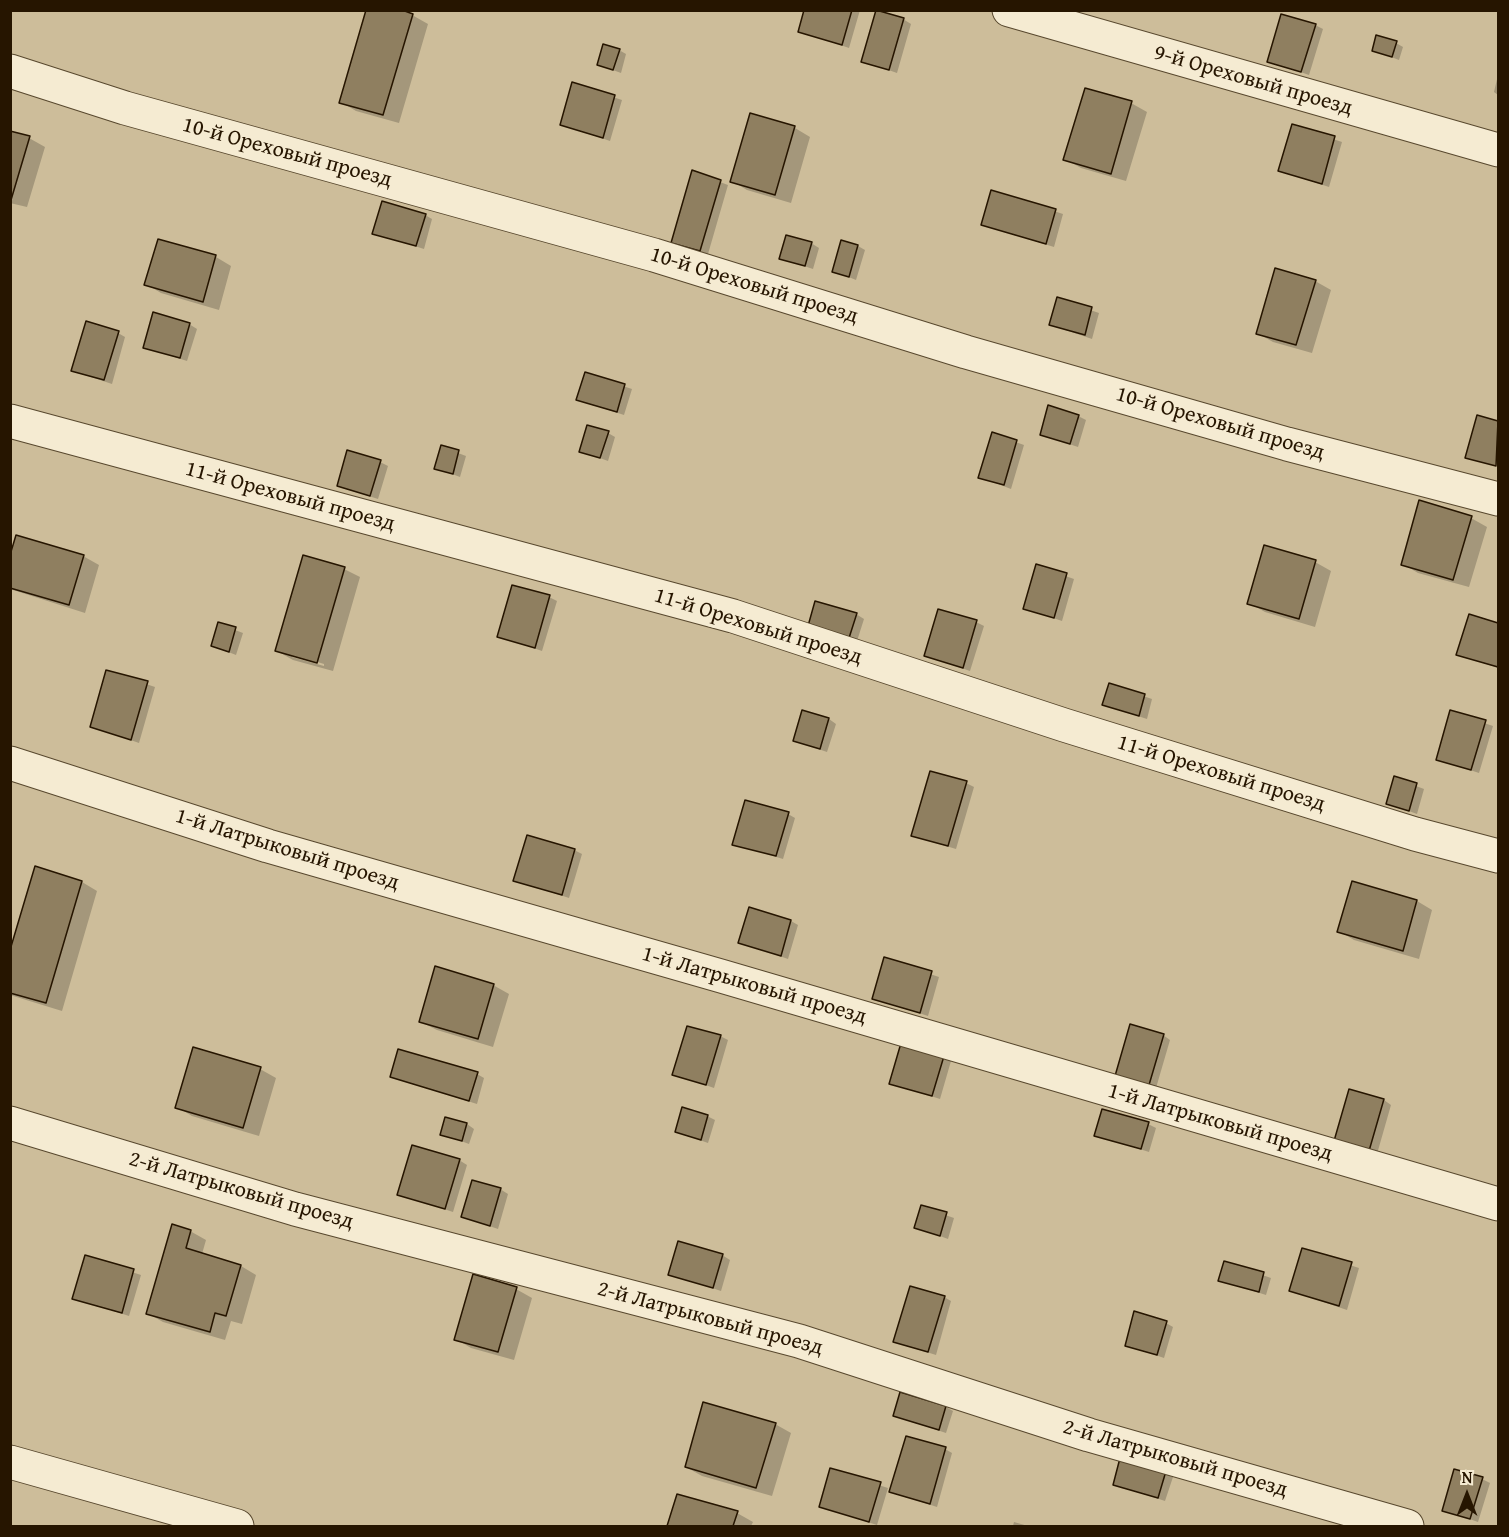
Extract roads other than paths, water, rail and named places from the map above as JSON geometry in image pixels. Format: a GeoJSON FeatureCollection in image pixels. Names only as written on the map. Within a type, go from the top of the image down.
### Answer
{"type":"FeatureCollection","features":[{"type":"Feature","properties":{"kind":"lane","name":"9-й Ореховый проезд"},"geometry":{"type":"LineString","coordinates":[[1009,10],[1498,150]]}},
{"type":"Feature","properties":{"kind":"lane","name":"10-й Ореховый проезд"},"geometry":{"type":"LineString","coordinates":[[10,70],[125,108],[654,255],[978,355],[1276,441],[1498,500]]}},
{"type":"Feature","properties":{"kind":"lane","name":"11-й Ореховый проезд"},"geometry":{"type":"LineString","coordinates":[[10,421],[733,616],[1076,729],[1415,834],[1498,856]]}},
{"type":"Feature","properties":{"kind":"lane","name":"1-й Латрыковый проезд"},"geometry":{"type":"LineString","coordinates":[[10,763],[268,846],[721,975],[1498,1203]]}},
{"type":"Feature","properties":{"kind":"lane","name":"2-й Латрыковый проезд"},"geometry":{"type":"LineString","coordinates":[[10,1123],[295,1209],[799,1341],[1089,1435],[1407,1527]]}},
{"type":"Feature","properties":{"kind":"lane"},"geometry":{"type":"LineString","coordinates":[[10,1462],[237,1527]]}}]}
